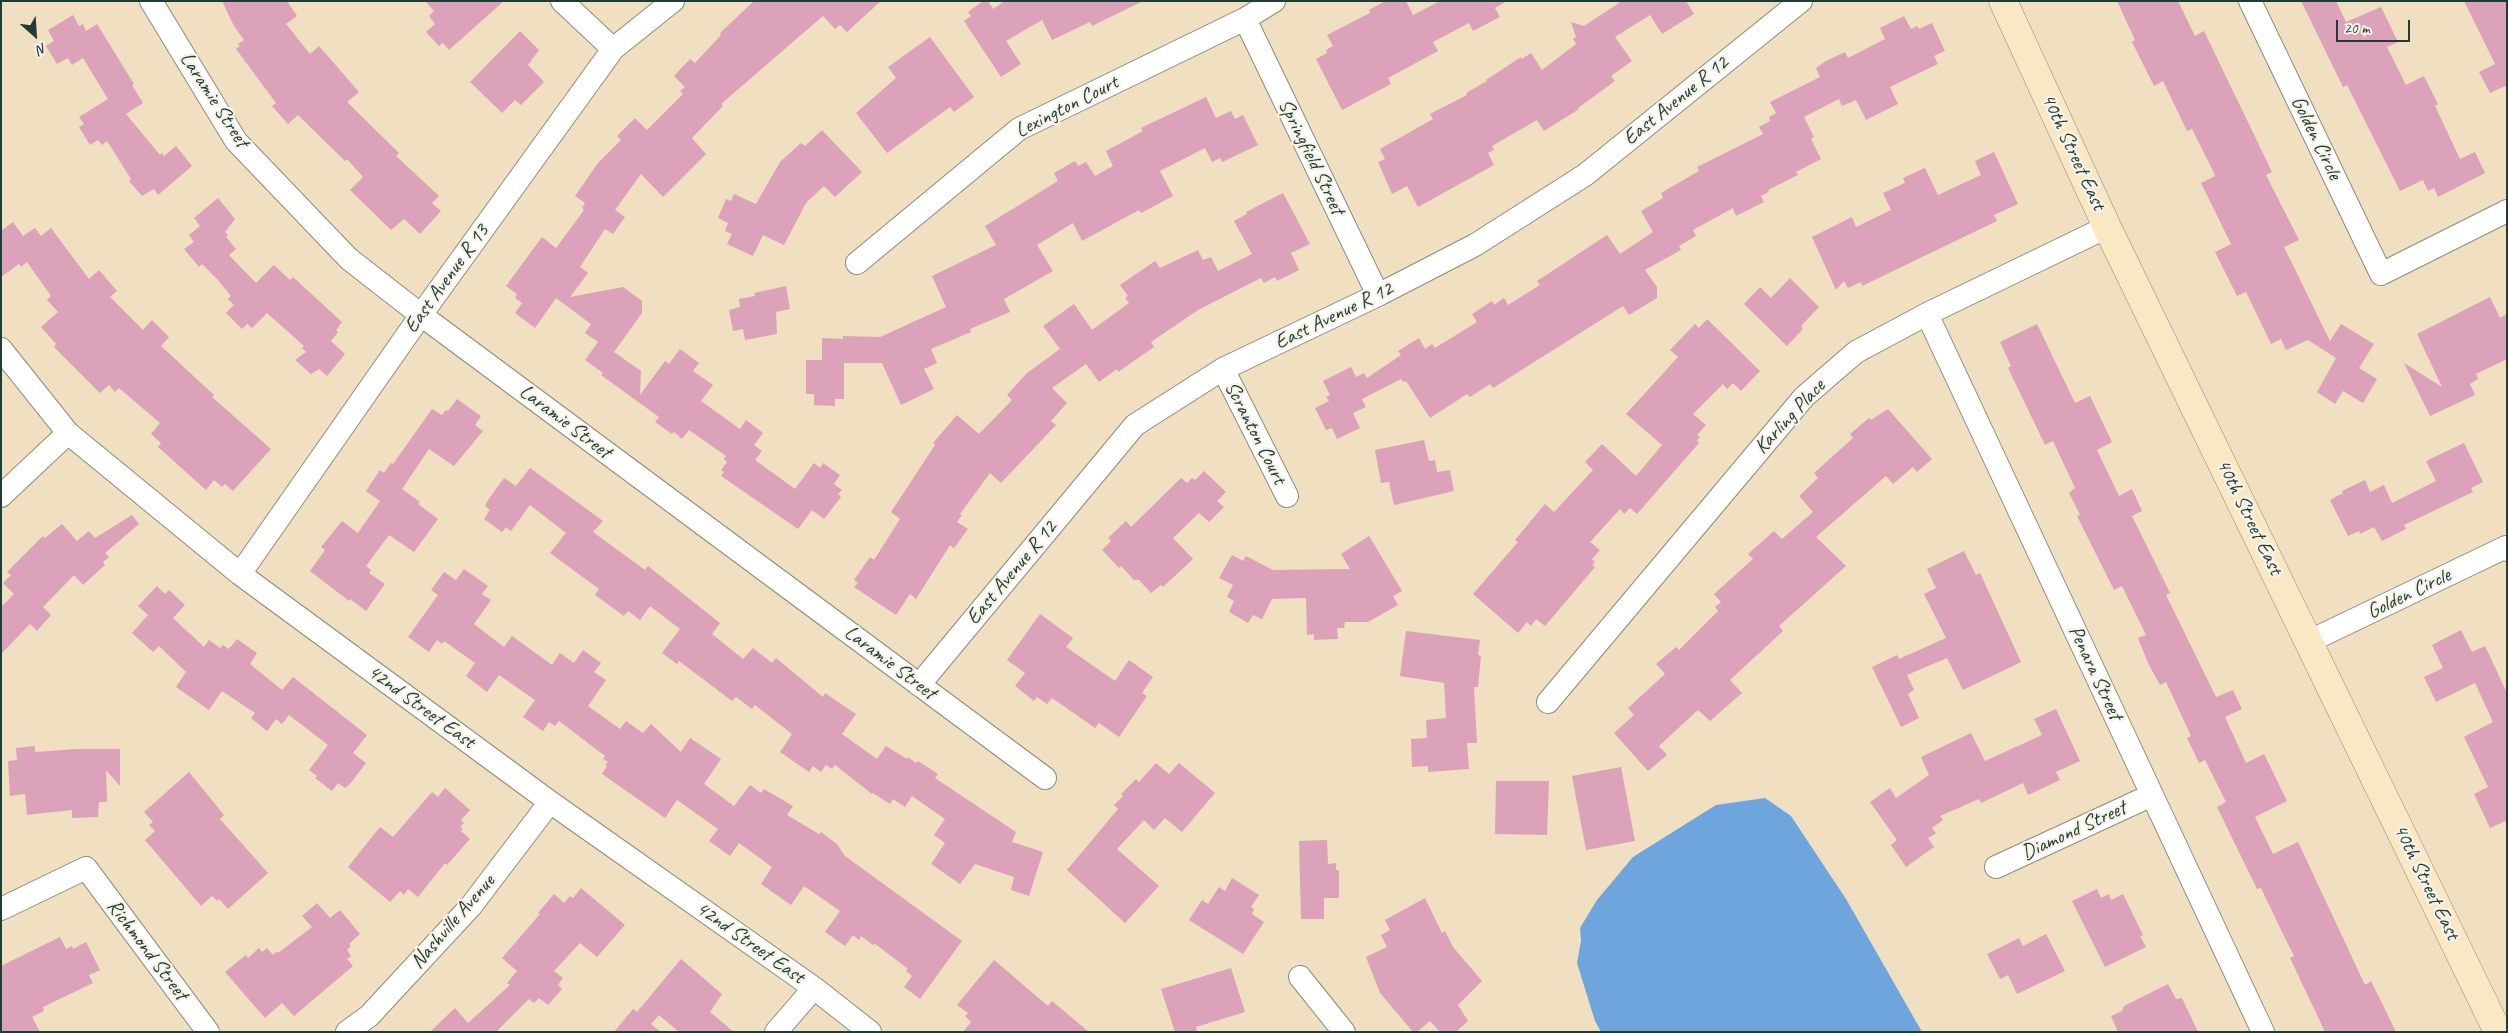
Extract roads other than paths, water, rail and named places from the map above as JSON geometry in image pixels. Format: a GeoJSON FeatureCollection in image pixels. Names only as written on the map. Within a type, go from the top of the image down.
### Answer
{"type":"FeatureCollection","features":[{"type":"Feature","properties":{"kind":"main road","name":"40th Street East"},"geometry":{"type":"LineString","coordinates":[[2003,1],[2107,227],[2310,641],[2498,1032]]}},
{"type":"Feature","properties":{"kind":"street","name":"Laramie Street"},"geometry":{"type":"LineString","coordinates":[[152,1],[236,141],[349,259],[421,315],[1044,778]]}},
{"type":"Feature","properties":{"kind":"street"},"geometry":{"type":"LineString","coordinates":[[562,1],[613,49]]}},
{"type":"Feature","properties":{"kind":"street","name":"East Avenue R 13"},"geometry":{"type":"LineString","coordinates":[[240,574],[421,315],[613,49],[672,1]]}},
{"type":"Feature","properties":{"kind":"street","name":"Lexington Court"},"geometry":{"type":"LineString","coordinates":[[857,263],[1018,129],[1245,19],[1274,1]]}},
{"type":"Feature","properties":{"kind":"street","name":"East Avenue R 12"},"geometry":{"type":"LineString","coordinates":[[920,685],[1134,425],[1223,369],[1378,295],[1475,245],[1585,175],[1801,1]]}},
{"type":"Feature","properties":{"kind":"street","name":"Golden Circle"},"geometry":{"type":"LineString","coordinates":[[2250,1],[2381,274],[2507,211]]}},
{"type":"Feature","properties":{"kind":"street","name":"Springfield Street"},"geometry":{"type":"LineString","coordinates":[[1245,19],[1378,295]]}},
{"type":"Feature","properties":{"kind":"street","name":"Karling Place"},"geometry":{"type":"LineString","coordinates":[[1548,702],[1804,397],[1856,352],[1927,314],[2107,227]]}},
{"type":"Feature","properties":{"kind":"street","name":"Penara Street"},"geometry":{"type":"LineString","coordinates":[[1927,314],[2263,1032]]}},
{"type":"Feature","properties":{"kind":"street","name":"42nd Street East"},"geometry":{"type":"LineString","coordinates":[[1,349],[68,433],[240,574],[550,802],[814,988],[870,1032]]}},
{"type":"Feature","properties":{"kind":"street","name":"Scranton Court"},"geometry":{"type":"LineString","coordinates":[[1223,369],[1287,496]]}},
{"type":"Feature","properties":{"kind":"street"},"geometry":{"type":"LineString","coordinates":[[1,496],[68,433]]}},
{"type":"Feature","properties":{"kind":"street","name":"Golden Circle"},"geometry":{"type":"LineString","coordinates":[[2310,641],[2506,548],[2507,550]]}},
{"type":"Feature","properties":{"kind":"street","name":"Diamond Street"},"geometry":{"type":"LineString","coordinates":[[1996,867],[2152,795]]}},
{"type":"Feature","properties":{"kind":"street","name":"Nashville Avenue"},"geometry":{"type":"LineString","coordinates":[[347,1032],[368,1016],[471,906],[550,802]]}},
{"type":"Feature","properties":{"kind":"street","name":"Richmond Street"},"geometry":{"type":"LineString","coordinates":[[1,909],[86,868],[208,1032]]}},
{"type":"Feature","properties":{"kind":"street"},"geometry":{"type":"LineString","coordinates":[[1300,977],[1344,1032]]}},
{"type":"Feature","properties":{"kind":"street"},"geometry":{"type":"LineString","coordinates":[[776,1032],[814,988]]}},
{"type":"Feature","properties":{"kind":"water"},"geometry":{"type":"Polygon","coordinates":[[[1765,798],[1791,816],[1846,899],[1922,1032],[1601,1032],[1595,1021],[1577,963],[1581,941],[1580,928],[1597,900],[1633,857],[1716,805],[1765,798]]]}}]}
